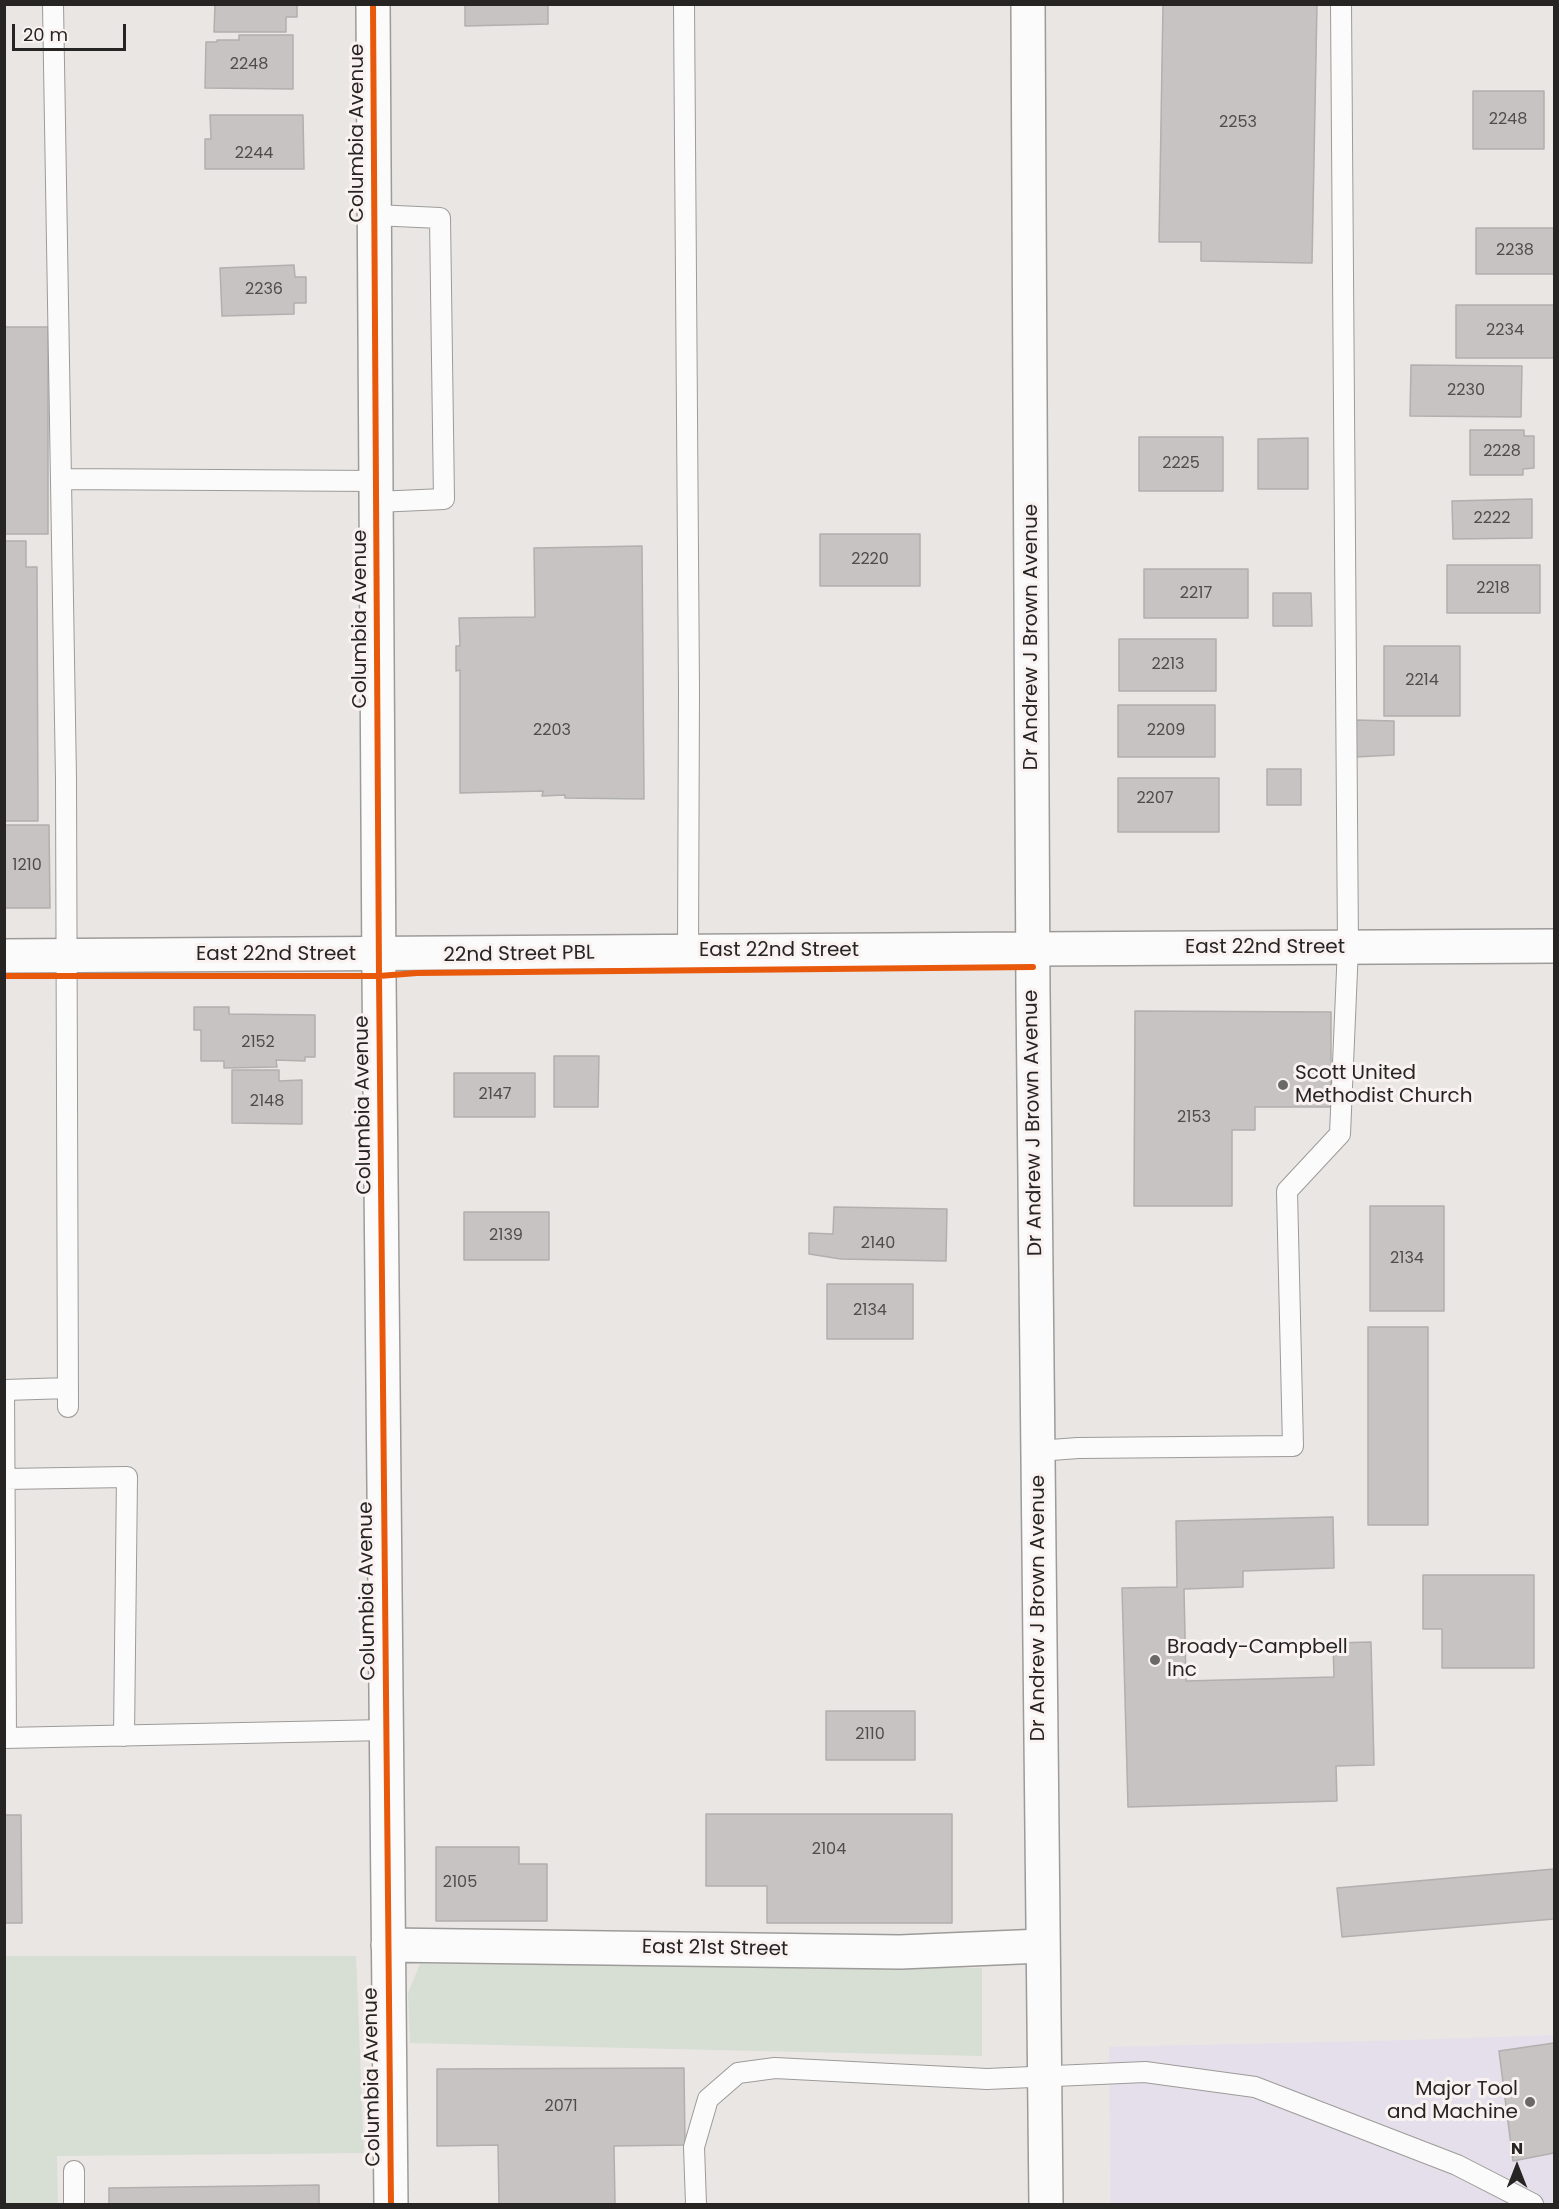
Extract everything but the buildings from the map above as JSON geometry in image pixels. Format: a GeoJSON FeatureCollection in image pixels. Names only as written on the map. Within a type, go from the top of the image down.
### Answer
{"type":"FeatureCollection","features":[{"type":"Feature","properties":{"kind":"street","name":"Columbia Avenue"},"geometry":{"type":"LineString","coordinates":[[373,4],[391,2205]]}},
{"type":"Feature","properties":{"kind":"street","name":"Dr Andrew J Brown Avenue"},"geometry":{"type":"LineString","coordinates":[[1028,4],[1033,949],[1046,2205]]}},
{"type":"Feature","properties":{"kind":"street","name":"East 22nd Street"},"geometry":{"type":"LineString","coordinates":[[4,956],[1554,946]]}},
{"type":"Feature","properties":{"kind":"street","name":"East 21st Street"},"geometry":{"type":"LineString","coordinates":[[388,1945],[900,1952],[1042,1946]]}},
{"type":"Feature","properties":{"kind":"lane"},"geometry":{"type":"LineString","coordinates":[[53,4],[66,778],[68,1398],[5,1390],[5,1738],[386,1731]]}},
{"type":"Feature","properties":{"kind":"lane"},"geometry":{"type":"LineString","coordinates":[[684,4],[689,690],[688,951]]}},
{"type":"Feature","properties":{"kind":"lane"},"geometry":{"type":"LineString","coordinates":[[1038,1451],[1078,1448],[1293,1446],[1287,1191],[1340,1134],[1348,947],[1341,4]]}},
{"type":"Feature","properties":{"kind":"lane"},"geometry":{"type":"LineString","coordinates":[[61,479],[376,491],[444,499],[440,218],[375,215]]}},
{"type":"Feature","properties":{"kind":"lane"},"geometry":{"type":"LineString","coordinates":[[5,1479],[127,1477],[124,1736]]}},
{"type":"Feature","properties":{"kind":"lane"},"geometry":{"type":"LineString","coordinates":[[696,2205],[694,2147],[708,2099],[738,2073],[775,2067],[987,2079],[1145,2072],[1256,2087],[1457,2165],[1533,2205]]}},
{"type":"Feature","properties":{"kind":"lane"},"geometry":{"type":"LineString","coordinates":[[74,2170],[74,2205]]}},
{"type":"Feature","properties":{"kind":"shaded area"},"geometry":{"type":"Polygon","coordinates":[[[5,1956],[356,1956],[364,2153],[57,2156],[58,2204],[5,2204],[5,1956]]]}},
{"type":"Feature","properties":{"kind":"shaded area"},"geometry":{"type":"Polygon","coordinates":[[[420,1964],[982,1968],[982,2056],[410,2043],[408,1993],[420,1964]]]}},
{"type":"Feature","properties":{"kind":"shaded area"},"geometry":{"type":"Polygon","coordinates":[[[1554,2035],[1554,2204],[1111,2204],[1109,2047],[1554,2035]]]}},
{"type":"Feature","properties":{"kind":"cycle path"},"geometry":{"type":"LineString","coordinates":[[373,4],[379,976],[391,2204]]}},
{"type":"Feature","properties":{"kind":"cycle path","name":"22nd Street PBL"},"geometry":{"type":"LineString","coordinates":[[4,976],[379,976],[417,973],[1033,967]]}},
{"type":"Feature","properties":{"kind":"place","name":"Scott United Methodist Church"},"geometry":{"type":"Point","coordinates":[1283,1085]}},
{"type":"Feature","properties":{"kind":"place","name":"Broady-Campbell Inc"},"geometry":{"type":"Point","coordinates":[1155,1660]}},
{"type":"Feature","properties":{"kind":"place","name":"Major Tool and Machine"},"geometry":{"type":"Point","coordinates":[1530,2102]}}]}
